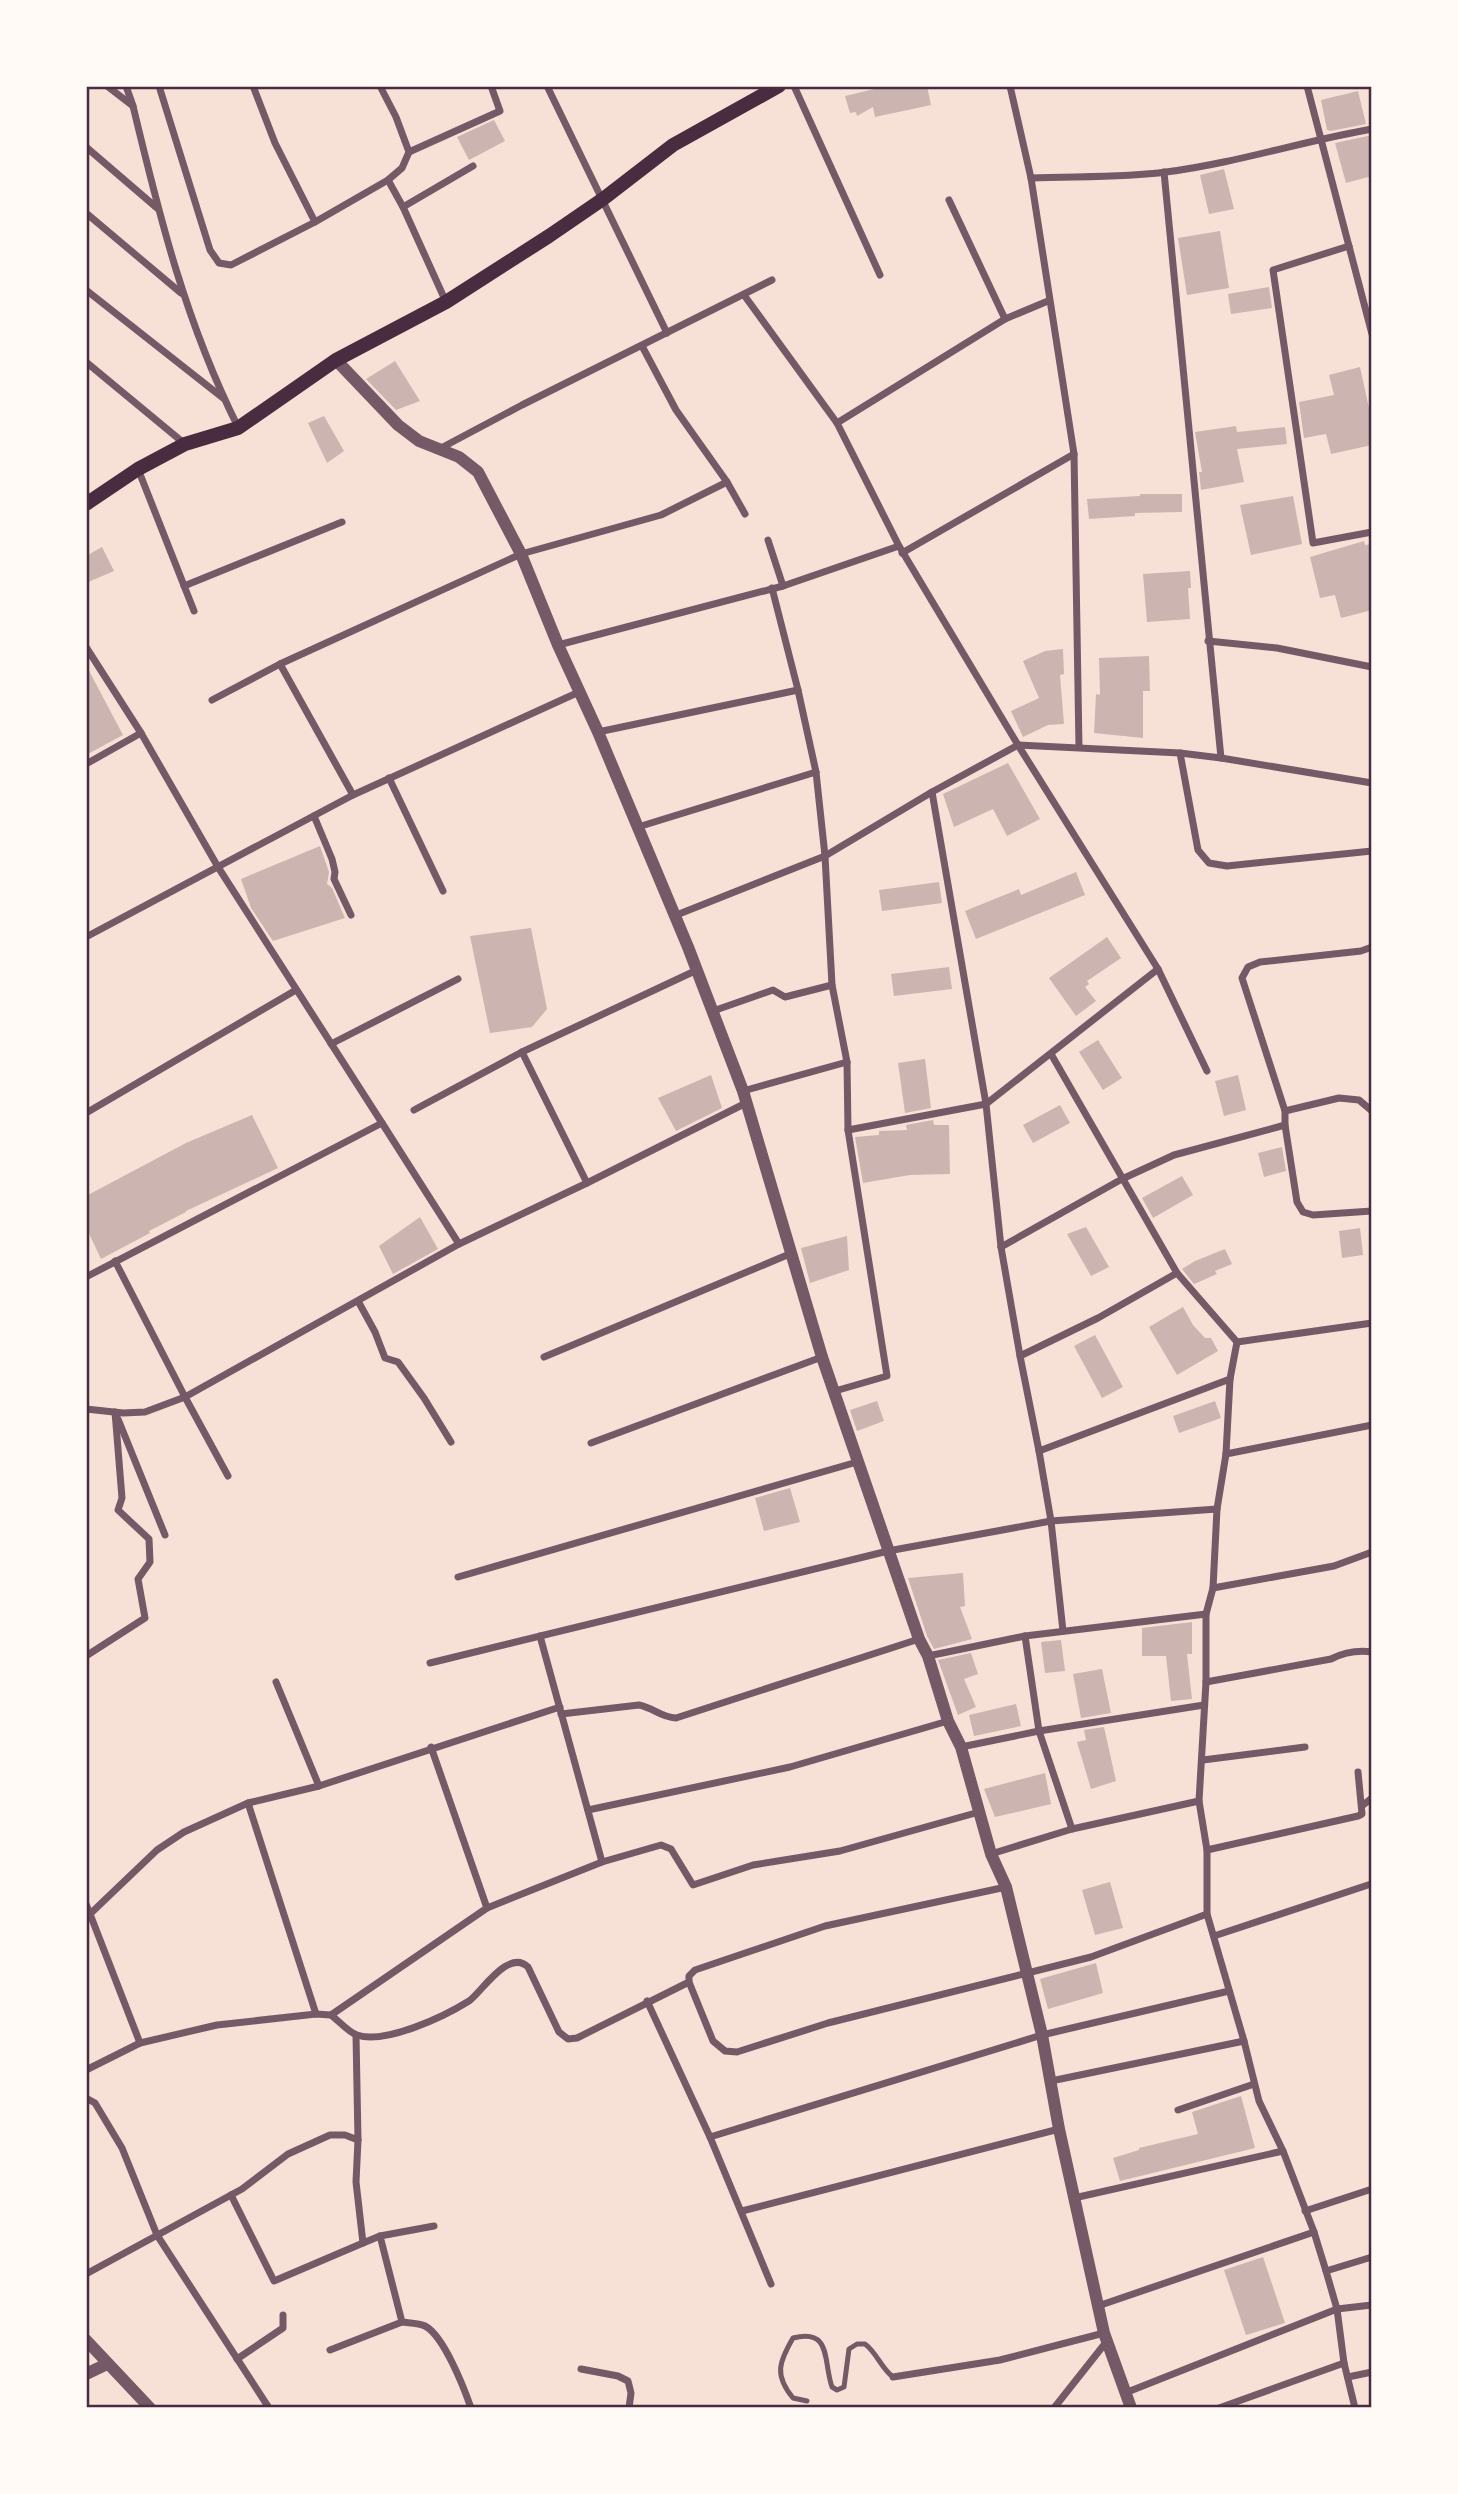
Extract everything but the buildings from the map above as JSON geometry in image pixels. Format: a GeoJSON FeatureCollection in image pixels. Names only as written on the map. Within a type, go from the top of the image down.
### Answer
{"type":"FeatureCollection","features":[{"type":"Feature","properties":{"kind":"main road"},"geometry":{"type":"LineString","coordinates":[[86,504],[138,469],[185,444],[239,428],[336,360],[446,302],[603,199],[673,145],[779,86]]}},
{"type":"Feature","properties":{"kind":"street"},"geometry":{"type":"LineString","coordinates":[[107,86],[133,106]]}},
{"type":"Feature","properties":{"kind":"street"},"geometry":{"type":"LineString","coordinates":[[126,86],[181,293],[223,398],[239,428]]}},
{"type":"Feature","properties":{"kind":"street"},"geometry":{"type":"LineString","coordinates":[[159,86],[210,250],[219,263],[231,265],[316,222],[388,180],[402,168],[409,152],[500,111],[491,86]]}},
{"type":"Feature","properties":{"kind":"street"},"geometry":{"type":"LineString","coordinates":[[253,86],[275,143],[316,222]]}},
{"type":"Feature","properties":{"kind":"street"},"geometry":{"type":"LineString","coordinates":[[380,86],[396,117],[409,152]]}},
{"type":"Feature","properties":{"kind":"street"},"geometry":{"type":"LineString","coordinates":[[547,86],[667,333]]}},
{"type":"Feature","properties":{"kind":"street"},"geometry":{"type":"LineString","coordinates":[[794,86],[880,275]]}},
{"type":"Feature","properties":{"kind":"street"},"geometry":{"type":"LineString","coordinates":[[1010,86],[1031,178],[1048,301],[1074,454],[1079,747]]}},
{"type":"Feature","properties":{"kind":"street"},"geometry":{"type":"LineString","coordinates":[[1307,86],[1372,334]]}},
{"type":"Feature","properties":{"kind":"street"},"geometry":{"type":"LineString","coordinates":[[1031,178],[1164,172],[1372,129]]}},
{"type":"Feature","properties":{"kind":"street"},"geometry":{"type":"LineString","coordinates":[[86,147],[157,208]]}},
{"type":"Feature","properties":{"kind":"street"},"geometry":{"type":"LineString","coordinates":[[403,207],[472,166]]}},
{"type":"Feature","properties":{"kind":"street"},"geometry":{"type":"LineString","coordinates":[[1164,172],[1221,758]]}},
{"type":"Feature","properties":{"kind":"street"},"geometry":{"type":"LineString","coordinates":[[388,180],[446,302]]}},
{"type":"Feature","properties":{"kind":"street"},"geometry":{"type":"LineString","coordinates":[[949,200],[1005,319]]}},
{"type":"Feature","properties":{"kind":"street"},"geometry":{"type":"LineString","coordinates":[[86,213],[181,293]]}},
{"type":"Feature","properties":{"kind":"street"},"geometry":{"type":"LineString","coordinates":[[1349,246],[1273,270],[1313,542],[1372,532]]}},
{"type":"Feature","properties":{"kind":"street"},"geometry":{"type":"LineString","coordinates":[[440,449],[522,405],[772,281]]}},
{"type":"Feature","properties":{"kind":"street"},"geometry":{"type":"LineString","coordinates":[[86,290],[223,398]]}},
{"type":"Feature","properties":{"kind":"street"},"geometry":{"type":"LineString","coordinates":[[744,295],[837,423],[901,550],[1018,745],[1158,969],[1207,1071]]}},
{"type":"Feature","properties":{"kind":"street"},"geometry":{"type":"LineString","coordinates":[[837,423],[1005,319],[1048,301]]}},
{"type":"Feature","properties":{"kind":"street"},"geometry":{"type":"LineString","coordinates":[[642,345],[676,410],[727,482],[745,514]]}},
{"type":"Feature","properties":{"kind":"street"},"geometry":{"type":"LineString","coordinates":[[336,360],[398,425],[419,442],[458,457],[478,472],[522,554],[713,1011],[744,1097],[822,1357],[857,1462],[919,1639],[928,1656],[948,1721],[961,1747],[991,1854],[1006,1887],[1042,2035],[1059,2129],[1105,2337],[1131,2408]]}},
{"type":"Feature","properties":{"kind":"street"},"geometry":{"type":"LineString","coordinates":[[86,362],[185,444]]}},
{"type":"Feature","properties":{"kind":"street"},"geometry":{"type":"LineString","coordinates":[[558,645],[783,586],[901,550],[1074,454]]}},
{"type":"Feature","properties":{"kind":"street"},"geometry":{"type":"LineString","coordinates":[[138,469],[194,611]]}},
{"type":"Feature","properties":{"kind":"street"},"geometry":{"type":"LineString","coordinates":[[212,700],[280,664],[522,554],[661,515],[727,482]]}},
{"type":"Feature","properties":{"kind":"street"},"geometry":{"type":"LineString","coordinates":[[184,586],[342,522]]}},
{"type":"Feature","properties":{"kind":"street"},"geometry":{"type":"LineString","coordinates":[[768,540],[783,586]]}},
{"type":"Feature","properties":{"kind":"street"},"geometry":{"type":"LineString","coordinates":[[772,588],[799,690],[816,772],[825,856],[832,985],[847,1062],[848,1130],[887,1376],[835,1391]]}},
{"type":"Feature","properties":{"kind":"street"},"geometry":{"type":"LineString","coordinates":[[1208,641],[1277,648],[1372,667]]}},
{"type":"Feature","properties":{"kind":"street"},"geometry":{"type":"LineString","coordinates":[[86,647],[141,733],[218,867],[458,1244]]}},
{"type":"Feature","properties":{"kind":"street"},"geometry":{"type":"LineString","coordinates":[[280,664],[353,795]]}},
{"type":"Feature","properties":{"kind":"street"},"geometry":{"type":"LineString","coordinates":[[598,732],[799,690]]}},
{"type":"Feature","properties":{"kind":"street"},"geometry":{"type":"LineString","coordinates":[[86,937],[353,795],[579,692]]}},
{"type":"Feature","properties":{"kind":"street"},"geometry":{"type":"LineString","coordinates":[[86,764],[141,733]]}},
{"type":"Feature","properties":{"kind":"street"},"geometry":{"type":"LineString","coordinates":[[674,916],[825,856],[932,792],[1018,745],[1180,753],[1372,783]]}},
{"type":"Feature","properties":{"kind":"street"},"geometry":{"type":"LineString","coordinates":[[1180,753],[1198,850],[1209,863],[1227,866],[1372,851]]}},
{"type":"Feature","properties":{"kind":"street"},"geometry":{"type":"LineString","coordinates":[[638,827],[816,772]]}},
{"type":"Feature","properties":{"kind":"street"},"geometry":{"type":"LineString","coordinates":[[389,778],[443,891]]}},
{"type":"Feature","properties":{"kind":"street"},"geometry":{"type":"LineString","coordinates":[[932,792],[986,1104],[1001,1247],[1051,1521],[1063,1631]]}},
{"type":"Feature","properties":{"kind":"street"},"geometry":{"type":"LineString","coordinates":[[314,816],[332,859],[334,879],[351,915]]}},
{"type":"Feature","properties":{"kind":"street"},"geometry":{"type":"LineString","coordinates":[[1372,947],[1361,951],[1260,962],[1248,967],[1242,978],[1286,1111],[1297,1202],[1303,1212],[1313,1215],[1372,1211]]}},
{"type":"Feature","properties":{"kind":"street"},"geometry":{"type":"LineString","coordinates":[[848,1130],[986,1104],[1158,969]]}},
{"type":"Feature","properties":{"kind":"street"},"geometry":{"type":"LineString","coordinates":[[414,1110],[523,1052],[697,970]]}},
{"type":"Feature","properties":{"kind":"street"},"geometry":{"type":"LineString","coordinates":[[331,1044],[458,979]]}},
{"type":"Feature","properties":{"kind":"street"},"geometry":{"type":"LineString","coordinates":[[713,1011],[773,990],[785,998],[832,985]]}},
{"type":"Feature","properties":{"kind":"street"},"geometry":{"type":"LineString","coordinates":[[86,1113],[296,990]]}},
{"type":"Feature","properties":{"kind":"street"},"geometry":{"type":"LineString","coordinates":[[523,1052],[587,1183]]}},
{"type":"Feature","properties":{"kind":"street"},"geometry":{"type":"LineString","coordinates":[[1051,1054],[1177,1273],[1237,1342]]}},
{"type":"Feature","properties":{"kind":"street"},"geometry":{"type":"LineString","coordinates":[[86,1409],[145,1412],[185,1397],[458,1244],[587,1183],[744,1097],[847,1062]]}},
{"type":"Feature","properties":{"kind":"street"},"geometry":{"type":"LineString","coordinates":[[1286,1111],[1339,1098],[1359,1100],[1372,1111]]}},
{"type":"Feature","properties":{"kind":"street"},"geometry":{"type":"LineString","coordinates":[[86,1277],[382,1122]]}},
{"type":"Feature","properties":{"kind":"street"},"geometry":{"type":"LineString","coordinates":[[1001,1247],[1122,1179],[1174,1155],[1286,1125]]}},
{"type":"Feature","properties":{"kind":"street"},"geometry":{"type":"LineString","coordinates":[[544,1356],[792,1253]]}},
{"type":"Feature","properties":{"kind":"street"},"geometry":{"type":"LineString","coordinates":[[115,1261],[228,1476]]}},
{"type":"Feature","properties":{"kind":"street"},"geometry":{"type":"LineString","coordinates":[[1020,1356],[1098,1318],[1177,1273]]}},
{"type":"Feature","properties":{"kind":"street"},"geometry":{"type":"LineString","coordinates":[[358,1301],[376,1332],[385,1358],[398,1362],[451,1442]]}},
{"type":"Feature","properties":{"kind":"street"},"geometry":{"type":"LineString","coordinates":[[1237,1342],[1372,1323]]}},
{"type":"Feature","properties":{"kind":"street"},"geometry":{"type":"LineString","coordinates":[[1237,1342],[1230,1379],[1226,1454],[1217,1509],[1213,1588],[1206,1614],[1206,1682],[1199,1801],[1207,1850],[1207,1914],[1259,2101],[1283,2151],[1314,2232],[1337,2309],[1343,2363],[1355,2408]]}},
{"type":"Feature","properties":{"kind":"street"},"geometry":{"type":"LineString","coordinates":[[592,1443],[822,1357]]}},
{"type":"Feature","properties":{"kind":"street"},"geometry":{"type":"LineString","coordinates":[[1039,1451],[1230,1379]]}},
{"type":"Feature","properties":{"kind":"street"},"geometry":{"type":"LineString","coordinates":[[115,1412],[165,1535]]}},
{"type":"Feature","properties":{"kind":"street"},"geometry":{"type":"LineString","coordinates":[[86,1656],[145,1618],[138,1579],[150,1562],[149,1539],[118,1510],[122,1498],[115,1412]]}},
{"type":"Feature","properties":{"kind":"street"},"geometry":{"type":"LineString","coordinates":[[1226,1454],[1372,1425]]}},
{"type":"Feature","properties":{"kind":"street"},"geometry":{"type":"LineString","coordinates":[[458,1577],[857,1462]]}},
{"type":"Feature","properties":{"kind":"street"},"geometry":{"type":"LineString","coordinates":[[430,1663],[888,1551],[1051,1521],[1217,1509]]}},
{"type":"Feature","properties":{"kind":"street"},"geometry":{"type":"LineString","coordinates":[[1213,1588],[1334,1566],[1372,1552]]}},
{"type":"Feature","properties":{"kind":"street"},"geometry":{"type":"LineString","coordinates":[[928,1656],[1025,1636],[1206,1614]]}},
{"type":"Feature","properties":{"kind":"street"},"geometry":{"type":"LineString","coordinates":[[540,1636],[602,1862]]}},
{"type":"Feature","properties":{"kind":"street"},"geometry":{"type":"LineString","coordinates":[[1025,1636],[1039,1731],[1072,1829]]}},
{"type":"Feature","properties":{"kind":"street"},"geometry":{"type":"LineString","coordinates":[[90,1914],[156,1850],[184,1832],[248,1803],[319,1786],[431,1747],[560,1711],[639,1705],[648,1707],[664,1718],[676,1718],[919,1639]]}},
{"type":"Feature","properties":{"kind":"street"},"geometry":{"type":"LineString","coordinates":[[1206,1682],[1331,1659],[1360,1650],[1372,1652]]}},
{"type":"Feature","properties":{"kind":"street"},"geometry":{"type":"LineString","coordinates":[[276,1682],[319,1786]]}},
{"type":"Feature","properties":{"kind":"street"},"geometry":{"type":"LineString","coordinates":[[961,1747],[1039,1731],[1204,1705]]}},
{"type":"Feature","properties":{"kind":"street"},"geometry":{"type":"LineString","coordinates":[[588,1810],[790,1767],[948,1721]]}},
{"type":"Feature","properties":{"kind":"street"},"geometry":{"type":"LineString","coordinates":[[1203,1760],[1305,1746]]}},
{"type":"Feature","properties":{"kind":"street"},"geometry":{"type":"LineString","coordinates":[[431,1747],[487,1908]]}},
{"type":"Feature","properties":{"kind":"street"},"geometry":{"type":"LineString","coordinates":[[1207,1850],[1362,1814],[1358,1772]]}},
{"type":"Feature","properties":{"kind":"street"},"geometry":{"type":"LineString","coordinates":[[1363,1805],[1372,1798]]}},
{"type":"Feature","properties":{"kind":"street"},"geometry":{"type":"LineString","coordinates":[[991,1854],[1072,1829],[1199,1801]]}},
{"type":"Feature","properties":{"kind":"street"},"geometry":{"type":"LineString","coordinates":[[248,1803],[316,2014]]}},
{"type":"Feature","properties":{"kind":"street"},"geometry":{"type":"LineString","coordinates":[[331,2015],[487,1908],[602,1862],[661,1845],[671,1849],[693,1885],[753,1865],[840,1851],[979,1812]]}},
{"type":"Feature","properties":{"kind":"street"},"geometry":{"type":"LineString","coordinates":[[1214,1936],[1371,1884]]}},
{"type":"Feature","properties":{"kind":"street"},"geometry":{"type":"LineString","coordinates":[[1006,1887],[825,1926],[695,1970],[689,1982],[713,2040],[725,2051],[737,2052],[828,2023],[1091,1957],[1207,1914]]}},
{"type":"Feature","properties":{"kind":"street"},"geometry":{"type":"LineString","coordinates":[[86,1904],[140,2043]]}},
{"type":"Feature","properties":{"kind":"street"},"geometry":{"type":"LineString","coordinates":[[86,2070],[140,2043],[217,2025],[316,2014],[331,2015],[356,2035],[379,2037],[453,2010],[473,1998],[494,1974],[517,1962],[528,1966],[559,2032],[568,2039],[577,2038],[689,1982]]}},
{"type":"Feature","properties":{"kind":"street"},"geometry":{"type":"LineString","coordinates":[[710,2137],[1042,2035],[1229,1991]]}},
{"type":"Feature","properties":{"kind":"street"},"geometry":{"type":"LineString","coordinates":[[647,2001],[710,2137],[771,2284]]}},
{"type":"Feature","properties":{"kind":"street"},"geometry":{"type":"LineString","coordinates":[[356,2035],[356,2182],[363,2243]]}},
{"type":"Feature","properties":{"kind":"street"},"geometry":{"type":"LineString","coordinates":[[1051,2081],[1244,2041]]}},
{"type":"Feature","properties":{"kind":"street"},"geometry":{"type":"LineString","coordinates":[[1178,2110],[1254,2084]]}},
{"type":"Feature","properties":{"kind":"street"},"geometry":{"type":"LineString","coordinates":[[86,2098],[95,2103],[122,2148],[157,2235],[269,2408]]}},
{"type":"Feature","properties":{"kind":"street"},"geometry":{"type":"LineString","coordinates":[[742,2211],[1059,2129]]}},
{"type":"Feature","properties":{"kind":"street"},"geometry":{"type":"LineString","coordinates":[[86,2274],[242,2189],[288,2154],[330,2135],[345,2135],[358,2140]]}},
{"type":"Feature","properties":{"kind":"street"},"geometry":{"type":"LineString","coordinates":[[1074,2198],[1283,2151]]}},
{"type":"Feature","properties":{"kind":"street"},"geometry":{"type":"LineString","coordinates":[[1305,2211],[1372,2189]]}},
{"type":"Feature","properties":{"kind":"street"},"geometry":{"type":"LineString","coordinates":[[231,2195],[274,2281],[380,2236],[434,2226]]}},
{"type":"Feature","properties":{"kind":"street"},"geometry":{"type":"LineString","coordinates":[[1098,2306],[1314,2232]]}},
{"type":"Feature","properties":{"kind":"street"},"geometry":{"type":"LineString","coordinates":[[380,2236],[402,2322]]}},
{"type":"Feature","properties":{"kind":"street"},"geometry":{"type":"LineString","coordinates":[[1325,2271],[1372,2257]]}},
{"type":"Feature","properties":{"kind":"street"},"geometry":{"type":"LineString","coordinates":[[1125,2393],[1337,2309],[1372,2305]]}},
{"type":"Feature","properties":{"kind":"street"},"geometry":{"type":"LineString","coordinates":[[237,2359],[283,2328],[283,2315]]}},
{"type":"Feature","properties":{"kind":"street"},"geometry":{"type":"LineString","coordinates":[[330,2350],[402,2322],[425,2326],[439,2340],[465,2390],[471,2408]]}},
{"type":"Feature","properties":{"kind":"street"},"geometry":{"type":"LineString","coordinates":[[893,2377],[1000,2360],[1105,2337]]}},
{"type":"Feature","properties":{"kind":"street"},"geometry":{"type":"LineString","coordinates":[[1054,2408],[1105,2337]]}},
{"type":"Feature","properties":{"kind":"street"},"geometry":{"type":"LineString","coordinates":[[86,2340],[150,2408]]}},
{"type":"Feature","properties":{"kind":"street"},"geometry":{"type":"LineString","coordinates":[[1219,2408],[1343,2363]]}},
{"type":"Feature","properties":{"kind":"street"},"geometry":{"type":"LineString","coordinates":[[86,2374],[107,2364]]}},
{"type":"Feature","properties":{"kind":"street"},"geometry":{"type":"LineString","coordinates":[[580,2369],[618,2375],[628,2381],[631,2393],[629,2408]]}},
{"type":"Feature","properties":{"kind":"street"},"geometry":{"type":"LineString","coordinates":[[1348,2376],[1372,2372]]}},
{"type":"Feature","properties":{"kind":"lane"},"geometry":{"type":"LineString","coordinates":[[807,2400],[793,2398],[783,2387],[780,2370],[783,2355],[793,2338],[815,2336],[823,2344],[832,2387],[837,2390],[844,2387],[849,2349],[857,2344],[865,2344],[874,2351],[888,2374],[893,2377]]}}]}
